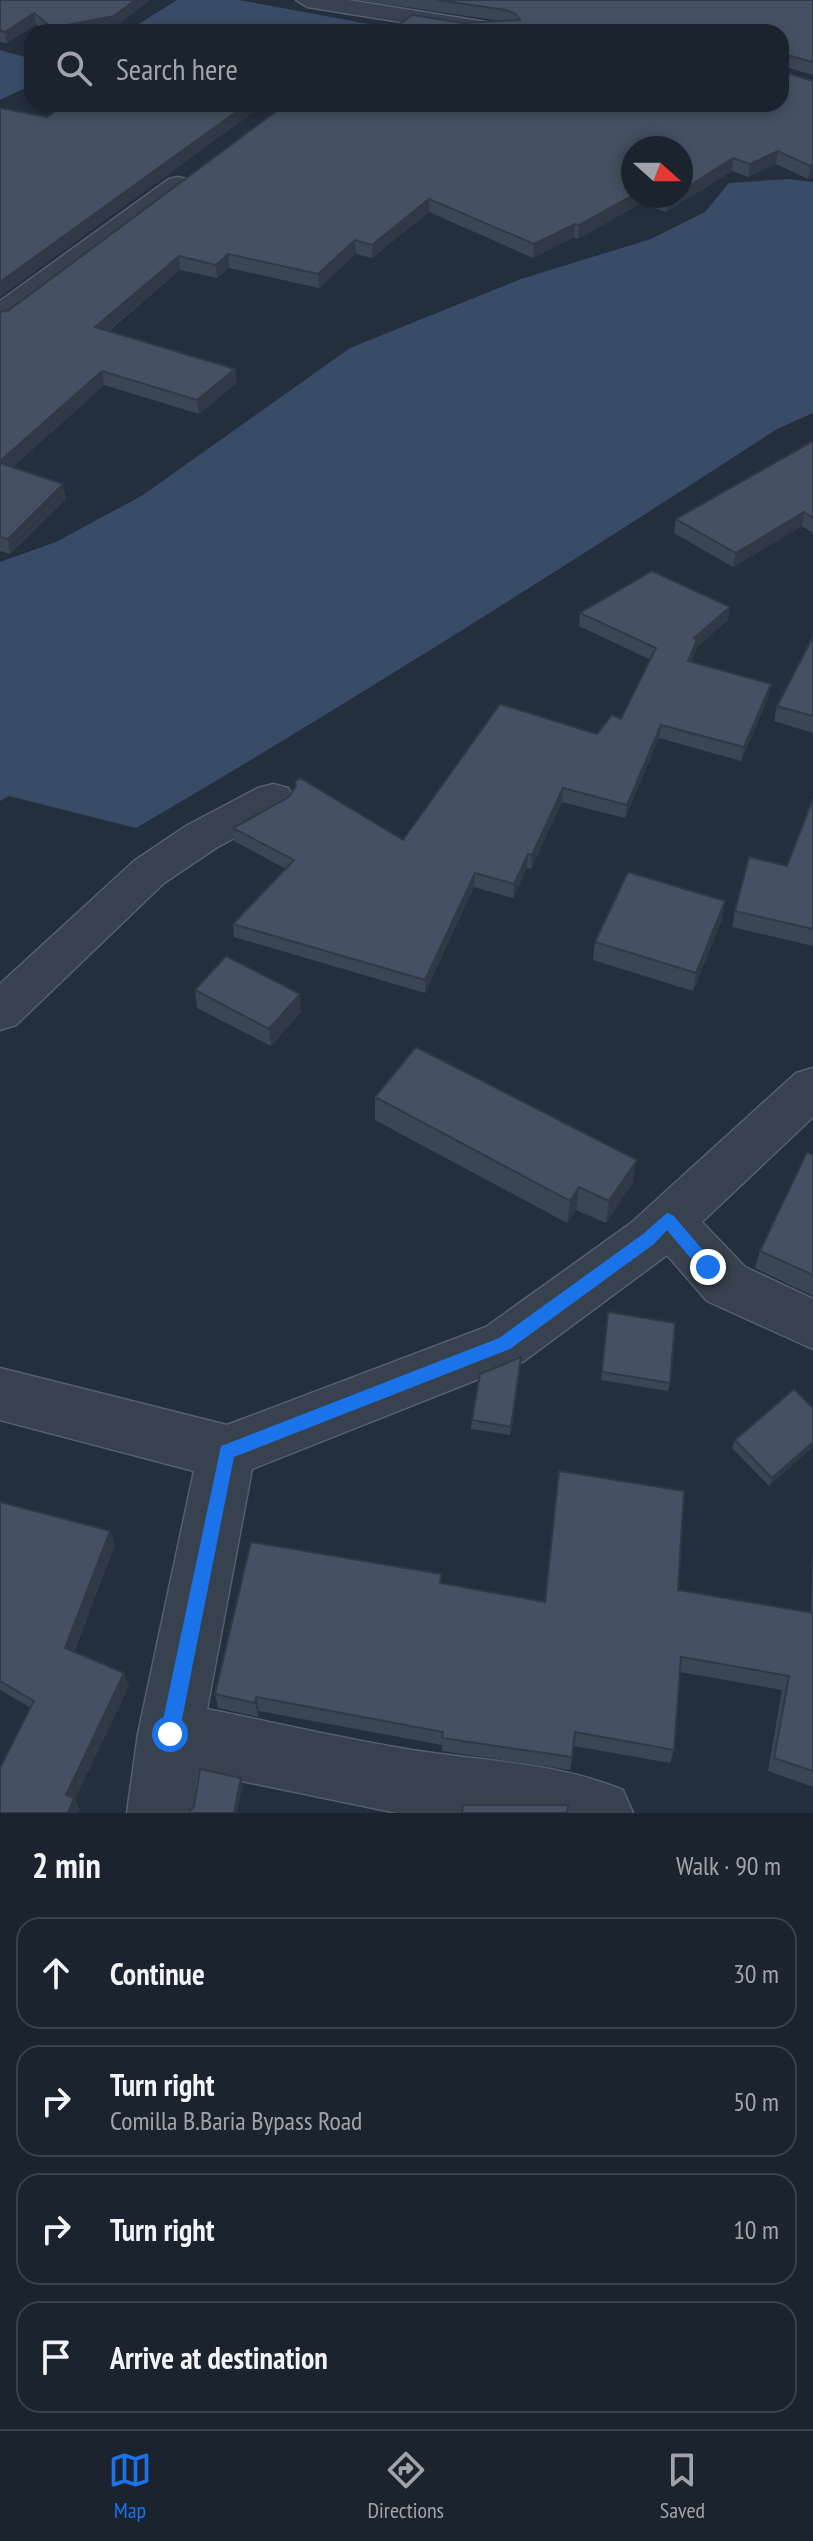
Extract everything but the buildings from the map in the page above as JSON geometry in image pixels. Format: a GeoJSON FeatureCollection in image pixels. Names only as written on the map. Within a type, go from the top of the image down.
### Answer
{"type":"FeatureCollection","features":[{"type":"Feature","properties":{"kind":"street"},"geometry":{"type":"LineString","coordinates":[[307,0],[448,24]]}},
{"type":"Feature","properties":{"kind":"street"},"geometry":{"type":"LineString","coordinates":[[390,24],[423,0]]}},
{"type":"Feature","properties":{"kind":"street"},"geometry":{"type":"LineString","coordinates":[[0,315],[194,172]]}},
{"type":"Feature","properties":{"kind":"street"},"geometry":{"type":"LineString","coordinates":[[0,1012],[149,872],[201,837],[273,798]]}},
{"type":"Feature","properties":{"kind":"street"},"geometry":{"type":"LineString","coordinates":[[0,1394],[227,1452],[505,1344],[649,1239],[667,1219],[789,1112],[813,1087]]}},
{"type":"Feature","properties":{"kind":"street"},"geometry":{"type":"LineString","coordinates":[[667,1219],[726,1284],[813,1325]]}},
{"type":"Feature","properties":{"kind":"street"},"geometry":{"type":"LineString","coordinates":[[160,1813],[170,1734],[227,1452]]}},
{"type":"Feature","properties":{"kind":"street"},"geometry":{"type":"LineString","coordinates":[[170,1734],[400,1781],[528,1799],[600,1813]]}},
{"type":"Feature","properties":{"kind":"water"},"geometry":{"type":"Polygon","coordinates":[[[177,0],[239,0],[369,24],[139,24],[177,0]]]}},
{"type":"Feature","properties":{"kind":"water"},"geometry":{"type":"Polygon","coordinates":[[[0,50],[24,57],[24,89],[0,100],[0,50]]]}},
{"type":"Feature","properties":{"kind":"water"},"geometry":{"type":"Polygon","coordinates":[[[789,179],[813,182],[813,413],[777,429],[459,632],[136,828],[9,796],[0,801],[0,562],[56,542],[143,495],[350,348],[521,279],[651,239],[705,212],[729,183],[789,179]]]}},
{"type":"Feature","properties":{"kind":"route"},"geometry":{"type":"LineString","coordinates":[[170,1734],[227,1452],[505,1344],[649,1239],[667,1219],[708,1267]]}}]}
